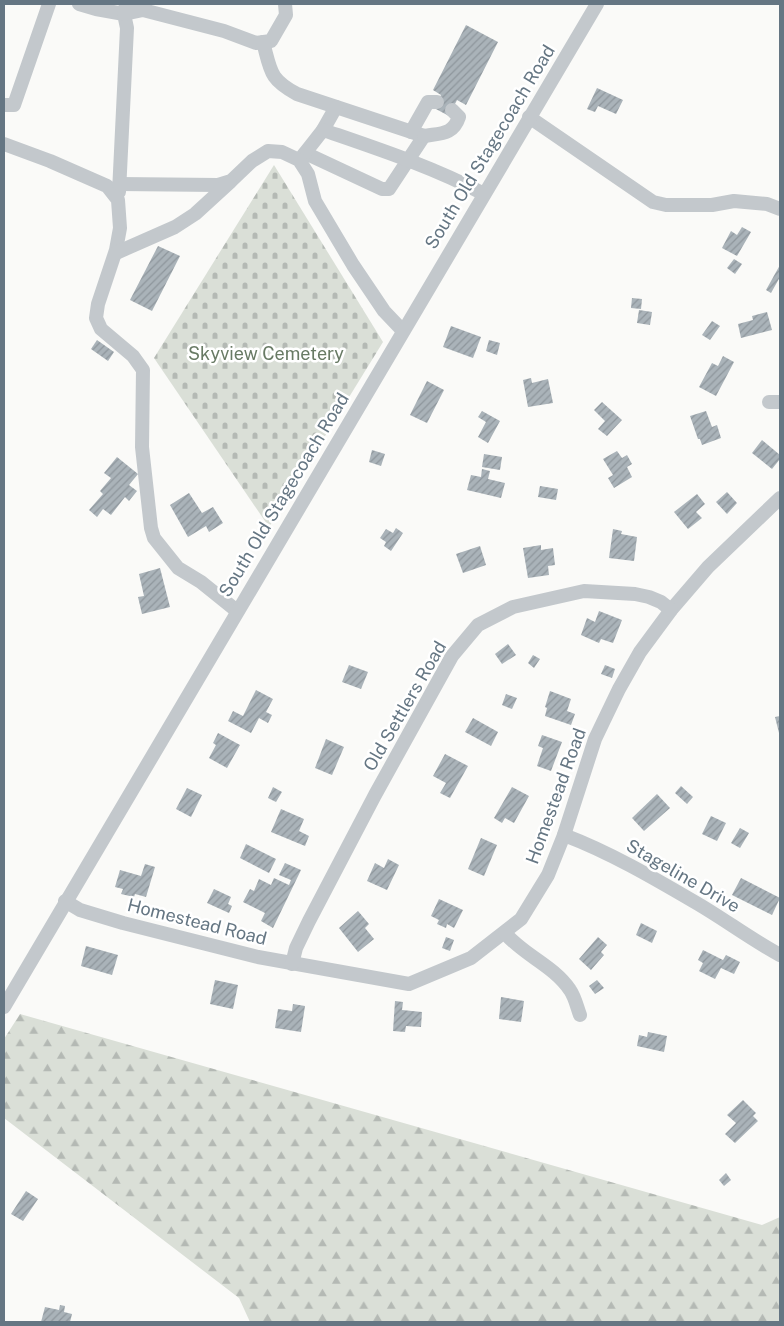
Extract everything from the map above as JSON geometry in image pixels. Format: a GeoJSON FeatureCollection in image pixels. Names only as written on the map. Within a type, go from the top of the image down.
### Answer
{"type":"FeatureCollection","features":[{"type":"Feature","properties":{"kind":"street"},"geometry":{"type":"LineString","coordinates":[[4,105],[14,105],[49,4]]}},
{"type":"Feature","properties":{"kind":"street"},"geometry":{"type":"LineString","coordinates":[[79,4],[96,9],[143,10],[224,31],[256,43],[271,41],[286,15],[286,4]]}},
{"type":"Feature","properties":{"kind":"street","name":"South Old Stagecoach Road"},"geometry":{"type":"LineString","coordinates":[[4,1006],[597,4]]}},
{"type":"Feature","properties":{"kind":"street"},"geometry":{"type":"LineString","coordinates":[[125,9],[127,28],[118,200],[120,228],[116,253],[98,304],[96,318],[101,329],[133,356],[143,370],[142,447],[151,528],[154,538],[178,568],[201,582],[237,611]]}},
{"type":"Feature","properties":{"kind":"street"},"geometry":{"type":"LineString","coordinates":[[263,42],[272,74],[282,86],[297,94],[417,134],[449,132],[456,125],[459,117],[452,110]]}},
{"type":"Feature","properties":{"kind":"street"},"geometry":{"type":"LineString","coordinates":[[116,253],[175,227],[194,214],[252,161],[268,151],[302,156],[382,189],[389,189],[410,160],[428,102],[437,102]]}},
{"type":"Feature","properties":{"kind":"street"},"geometry":{"type":"LineString","coordinates":[[302,156],[323,130],[336,107]]}},
{"type":"Feature","properties":{"kind":"street"},"geometry":{"type":"LineString","coordinates":[[529,117],[653,202],[666,205],[712,205],[734,201],[767,204],[780,209]]}},
{"type":"Feature","properties":{"kind":"street"},"geometry":{"type":"LineString","coordinates":[[323,130],[410,160],[456,179],[484,194]]}},
{"type":"Feature","properties":{"kind":"street"},"geometry":{"type":"LineString","coordinates":[[4,144],[107,186],[118,200]]}},
{"type":"Feature","properties":{"kind":"street"},"geometry":{"type":"LineString","coordinates":[[302,156],[315,201],[353,265],[384,311],[403,331]]}},
{"type":"Feature","properties":{"kind":"street"},"geometry":{"type":"LineString","coordinates":[[119,184],[218,185],[231,181]]}},
{"type":"Feature","properties":{"kind":"street","name":"Homestead Road"},"geometry":{"type":"LineString","coordinates":[[65,901],[80,910],[213,946],[292,964],[409,984],[471,958],[505,933],[520,919],[548,875],[564,835],[595,738],[640,652],[671,610],[708,567],[780,498]]}},
{"type":"Feature","properties":{"kind":"street","name":"Old Settlers Road"},"geometry":{"type":"LineString","coordinates":[[292,964],[296,948],[309,921],[375,795],[452,656],[478,624],[513,607],[584,591],[649,597],[661,602],[671,610]]}},
{"type":"Feature","properties":{"kind":"street","name":"Stageline Drive"},"geometry":{"type":"LineString","coordinates":[[564,835],[592,846],[693,901],[760,945],[780,955]]}},
{"type":"Feature","properties":{"kind":"street"},"geometry":{"type":"LineString","coordinates":[[505,933],[512,941],[549,968],[570,990],[580,1015]]}},
{"type":"Feature","properties":{"kind":"green space","name":"Skyview Cemetery"},"geometry":{"type":"Polygon","coordinates":[[[274,165],[383,342],[269,527],[154,358],[274,165]]]}},
{"type":"Feature","properties":{"kind":"green space"},"geometry":{"type":"Polygon","coordinates":[[[20,1014],[762,1225],[780,1217],[780,1322],[250,1322],[239,1298],[4,1118],[4,1039],[20,1014]]]}},
{"type":"Feature","properties":{"kind":"building"},"geometry":{"type":"Polygon","coordinates":[[[466,25],[498,42],[466,105],[457,100],[449,116],[434,108],[441,95],[433,90],[466,25]]]}},
{"type":"Feature","properties":{"kind":"building"},"geometry":{"type":"Polygon","coordinates":[[[597,88],[623,100],[616,114],[598,106],[595,112],[587,109],[597,88]]]}},
{"type":"Feature","properties":{"kind":"building"},"geometry":{"type":"Polygon","coordinates":[[[742,227],[751,232],[737,256],[722,248],[731,231],[737,235],[742,227]]]}},
{"type":"Feature","properties":{"kind":"building"},"geometry":{"type":"Polygon","coordinates":[[[158,246],[180,256],[152,311],[130,300],[158,246]]]}},
{"type":"Feature","properties":{"kind":"building"},"geometry":{"type":"Polygon","coordinates":[[[734,259],[742,264],[735,274],[727,268],[734,259]]]}},
{"type":"Feature","properties":{"kind":"building"},"geometry":{"type":"Polygon","coordinates":[[[780,265],[780,277],[771,293],[766,290],[780,265]]]}},
{"type":"Feature","properties":{"kind":"building"},"geometry":{"type":"Polygon","coordinates":[[[632,298],[642,299],[641,309],[631,308],[632,298]]]}},
{"type":"Feature","properties":{"kind":"building"},"geometry":{"type":"Polygon","coordinates":[[[639,310],[652,312],[650,325],[637,323],[639,310]]]}},
{"type":"Feature","properties":{"kind":"building"},"geometry":{"type":"Polygon","coordinates":[[[767,312],[772,330],[741,338],[738,324],[753,320],[752,316],[767,312]]]}},
{"type":"Feature","properties":{"kind":"building"},"geometry":{"type":"Polygon","coordinates":[[[712,321],[720,326],[710,340],[702,335],[712,321]]]}},
{"type":"Feature","properties":{"kind":"building"},"geometry":{"type":"Polygon","coordinates":[[[451,326],[481,337],[473,358],[443,347],[451,326]]]}},
{"type":"Feature","properties":{"kind":"building"},"geometry":{"type":"Polygon","coordinates":[[[97,340],[114,352],[108,361],[91,349],[97,340]]]}},
{"type":"Feature","properties":{"kind":"building"},"geometry":{"type":"Polygon","coordinates":[[[489,340],[500,343],[497,355],[486,351],[489,340]]]}},
{"type":"Feature","properties":{"kind":"building"},"geometry":{"type":"Polygon","coordinates":[[[723,356],[734,362],[716,396],[699,387],[712,363],[718,366],[723,356]]]}},
{"type":"Feature","properties":{"kind":"building"},"geometry":{"type":"Polygon","coordinates":[[[531,378],[532,383],[548,379],[553,403],[528,407],[523,380],[531,378]]]}},
{"type":"Feature","properties":{"kind":"building"},"geometry":{"type":"Polygon","coordinates":[[[427,381],[444,390],[427,423],[410,415],[427,381]]]}},
{"type":"Feature","properties":{"kind":"building"},"geometry":{"type":"Polygon","coordinates":[[[602,402],[622,420],[607,436],[598,429],[605,421],[594,410],[602,402]]]}},
{"type":"Feature","properties":{"kind":"building"},"geometry":{"type":"Polygon","coordinates":[[[482,411],[500,421],[488,443],[478,437],[486,422],[478,417],[482,411]]]}},
{"type":"Feature","properties":{"kind":"building"},"geometry":{"type":"Polygon","coordinates":[[[706,411],[712,427],[717,425],[721,438],[702,445],[690,416],[706,411]]]}},
{"type":"Feature","properties":{"kind":"building"},"geometry":{"type":"Polygon","coordinates":[[[762,440],[780,455],[780,459],[772,469],[752,453],[762,440]]]}},
{"type":"Feature","properties":{"kind":"building"},"geometry":{"type":"Polygon","coordinates":[[[372,450],[385,454],[381,466],[369,462],[372,450]]]}},
{"type":"Feature","properties":{"kind":"building"},"geometry":{"type":"Polygon","coordinates":[[[617,451],[622,458],[627,455],[632,464],[627,467],[632,477],[614,488],[608,478],[613,475],[603,459],[617,451]]]}},
{"type":"Feature","properties":{"kind":"building"},"geometry":{"type":"Polygon","coordinates":[[[484,454],[502,457],[500,470],[482,467],[484,454]]]}},
{"type":"Feature","properties":{"kind":"building"},"geometry":{"type":"Polygon","coordinates":[[[117,457],[138,474],[129,485],[137,491],[129,501],[125,497],[111,515],[103,509],[97,517],[89,510],[103,494],[100,491],[111,478],[104,473],[117,457]]]}},
{"type":"Feature","properties":{"kind":"building"},"geometry":{"type":"Polygon","coordinates":[[[482,469],[490,471],[488,479],[505,483],[501,498],[467,490],[471,475],[481,477],[482,469]]]}},
{"type":"Feature","properties":{"kind":"building"},"geometry":{"type":"Polygon","coordinates":[[[540,486],[558,489],[556,500],[538,497],[540,486]]]}},
{"type":"Feature","properties":{"kind":"building"},"geometry":{"type":"Polygon","coordinates":[[[727,492],[737,503],[727,514],[716,502],[727,492]]]}},
{"type":"Feature","properties":{"kind":"building"},"geometry":{"type":"Polygon","coordinates":[[[189,493],[202,513],[213,507],[223,523],[209,532],[206,526],[188,537],[170,505],[189,493]]]}},
{"type":"Feature","properties":{"kind":"building"},"geometry":{"type":"Polygon","coordinates":[[[697,494],[705,504],[696,512],[702,518],[688,529],[674,512],[697,494]]]}},
{"type":"Feature","properties":{"kind":"building"},"geometry":{"type":"Polygon","coordinates":[[[396,528],[403,533],[391,551],[384,546],[386,542],[380,538],[386,529],[393,533],[396,528]]]}},
{"type":"Feature","properties":{"kind":"building"},"geometry":{"type":"Polygon","coordinates":[[[613,529],[622,531],[621,534],[637,537],[634,561],[609,558],[613,529]]]}},
{"type":"Feature","properties":{"kind":"building"},"geometry":{"type":"Polygon","coordinates":[[[541,545],[541,550],[553,548],[555,565],[548,566],[549,575],[528,578],[523,548],[541,545]]]}},
{"type":"Feature","properties":{"kind":"building"},"geometry":{"type":"Polygon","coordinates":[[[480,546],[486,565],[463,573],[456,554],[480,546]]]}},
{"type":"Feature","properties":{"kind":"building"},"geometry":{"type":"Polygon","coordinates":[[[160,568],[170,607],[142,614],[138,597],[144,596],[139,574],[160,568]]]}},
{"type":"Feature","properties":{"kind":"building"},"geometry":{"type":"Polygon","coordinates":[[[599,611],[622,620],[613,643],[601,639],[599,643],[581,635],[587,618],[595,622],[599,611]]]}},
{"type":"Feature","properties":{"kind":"building"},"geometry":{"type":"Polygon","coordinates":[[[508,644],[516,655],[502,664],[495,654],[508,644]]]}},
{"type":"Feature","properties":{"kind":"building"},"geometry":{"type":"Polygon","coordinates":[[[533,655],[540,659],[534,668],[528,663],[533,655]]]}},
{"type":"Feature","properties":{"kind":"building"},"geometry":{"type":"Polygon","coordinates":[[[349,665],[368,672],[361,689],[342,682],[349,665]]]}},
{"type":"Feature","properties":{"kind":"building"},"geometry":{"type":"Polygon","coordinates":[[[605,665],[615,669],[612,678],[601,674],[605,665]]]}},
{"type":"Feature","properties":{"kind":"building"},"geometry":{"type":"Polygon","coordinates":[[[256,690],[273,699],[266,712],[272,715],[268,723],[259,718],[251,733],[228,721],[233,711],[243,716],[256,690]]]}},
{"type":"Feature","properties":{"kind":"building"},"geometry":{"type":"Polygon","coordinates":[[[550,691],[571,699],[567,711],[575,714],[571,725],[545,716],[547,708],[545,707],[550,691]]]}},
{"type":"Feature","properties":{"kind":"building"},"geometry":{"type":"Polygon","coordinates":[[[506,694],[517,698],[512,709],[502,705],[506,694]]]}},
{"type":"Feature","properties":{"kind":"building"},"geometry":{"type":"Polygon","coordinates":[[[780,716],[780,737],[775,717],[780,716]]]}},
{"type":"Feature","properties":{"kind":"building"},"geometry":{"type":"Polygon","coordinates":[[[473,718],[498,732],[491,746],[465,732],[473,718]]]}},
{"type":"Feature","properties":{"kind":"building"},"geometry":{"type":"Polygon","coordinates":[[[218,733],[240,745],[227,768],[209,758],[216,745],[213,743],[218,733]]]}},
{"type":"Feature","properties":{"kind":"building"},"geometry":{"type":"Polygon","coordinates":[[[542,735],[562,742],[551,771],[537,766],[543,748],[538,746],[542,735]]]}},
{"type":"Feature","properties":{"kind":"building"},"geometry":{"type":"Polygon","coordinates":[[[326,739],[344,747],[332,775],[315,768],[326,739]]]}},
{"type":"Feature","properties":{"kind":"building"},"geometry":{"type":"Polygon","coordinates":[[[445,754],[468,766],[450,798],[440,793],[446,783],[433,776],[445,754]]]}},
{"type":"Feature","properties":{"kind":"building"},"geometry":{"type":"Polygon","coordinates":[[[681,786],[693,797],[687,804],[675,793],[681,786]]]}},
{"type":"Feature","properties":{"kind":"building"},"geometry":{"type":"Polygon","coordinates":[[[273,787],[282,792],[276,802],[268,798],[273,787]]]}},
{"type":"Feature","properties":{"kind":"building"},"geometry":{"type":"Polygon","coordinates":[[[512,787],[529,796],[514,823],[505,818],[502,823],[494,818],[512,787]]]}},
{"type":"Feature","properties":{"kind":"building"},"geometry":{"type":"Polygon","coordinates":[[[187,788],[202,795],[191,817],[176,809],[187,788]]]}},
{"type":"Feature","properties":{"kind":"building"},"geometry":{"type":"Polygon","coordinates":[[[657,794],[670,808],[644,831],[632,818],[657,794]]]}},
{"type":"Feature","properties":{"kind":"building"},"geometry":{"type":"Polygon","coordinates":[[[281,809],[304,819],[299,831],[309,836],[305,846],[271,832],[281,809]]]}},
{"type":"Feature","properties":{"kind":"building"},"geometry":{"type":"Polygon","coordinates":[[[711,816],[726,823],[717,841],[702,834],[711,816]]]}},
{"type":"Feature","properties":{"kind":"building"},"geometry":{"type":"Polygon","coordinates":[[[740,828],[749,833],[740,848],[731,843],[740,828]]]}},
{"type":"Feature","properties":{"kind":"building"},"geometry":{"type":"Polygon","coordinates":[[[481,838],[497,845],[484,876],[468,869],[481,838]]]}},
{"type":"Feature","properties":{"kind":"building"},"geometry":{"type":"Polygon","coordinates":[[[246,844],[276,859],[269,873],[240,858],[246,844]]]}},
{"type":"Feature","properties":{"kind":"building"},"geometry":{"type":"Polygon","coordinates":[[[388,859],[399,865],[387,890],[367,881],[375,863],[384,868],[388,859]]]}},
{"type":"Feature","properties":{"kind":"building"},"geometry":{"type":"Polygon","coordinates":[[[285,863],[301,870],[273,928],[261,921],[265,913],[243,902],[250,889],[254,891],[259,879],[271,885],[274,878],[289,885],[291,880],[279,875],[285,863]]]}},
{"type":"Feature","properties":{"kind":"building"},"geometry":{"type":"Polygon","coordinates":[[[145,864],[155,867],[146,897],[135,894],[134,897],[121,894],[123,889],[115,887],[120,870],[141,876],[145,864]]]}},
{"type":"Feature","properties":{"kind":"building"},"geometry":{"type":"Polygon","coordinates":[[[741,878],[780,898],[772,915],[732,895],[741,878]]]}},
{"type":"Feature","properties":{"kind":"building"},"geometry":{"type":"Polygon","coordinates":[[[214,889],[231,897],[228,904],[232,906],[229,913],[207,903],[214,889]]]}},
{"type":"Feature","properties":{"kind":"building"},"geometry":{"type":"Polygon","coordinates":[[[439,899],[463,910],[454,928],[447,924],[446,928],[437,924],[439,920],[431,916],[439,899]]]}},
{"type":"Feature","properties":{"kind":"building"},"geometry":{"type":"Polygon","coordinates":[[[358,911],[369,924],[365,928],[374,939],[358,952],[339,928],[358,911]]]}},
{"type":"Feature","properties":{"kind":"building"},"geometry":{"type":"Polygon","coordinates":[[[641,923],[657,931],[652,943],[636,935],[641,923]]]}},
{"type":"Feature","properties":{"kind":"building"},"geometry":{"type":"Polygon","coordinates":[[[446,937],[454,940],[450,951],[442,948],[446,937]]]}},
{"type":"Feature","properties":{"kind":"building"},"geometry":{"type":"Polygon","coordinates":[[[598,937],[607,945],[601,952],[604,955],[591,970],[579,959],[598,937]]]}},
{"type":"Feature","properties":{"kind":"building"},"geometry":{"type":"Polygon","coordinates":[[[86,946],[118,955],[112,975],[81,966],[86,946]]]}},
{"type":"Feature","properties":{"kind":"building"},"geometry":{"type":"Polygon","coordinates":[[[703,950],[723,960],[726,955],[740,962],[734,974],[721,968],[715,979],[699,971],[703,963],[698,960],[703,950]]]}},
{"type":"Feature","properties":{"kind":"building"},"geometry":{"type":"Polygon","coordinates":[[[215,980],[238,985],[233,1009],[210,1004],[215,980]]]}},
{"type":"Feature","properties":{"kind":"building"},"geometry":{"type":"Polygon","coordinates":[[[597,980],[604,988],[595,994],[589,986],[597,980]]]}},
{"type":"Feature","properties":{"kind":"building"},"geometry":{"type":"Polygon","coordinates":[[[501,997],[524,1001],[521,1022],[499,1019],[501,997]]]}},
{"type":"Feature","properties":{"kind":"building"},"geometry":{"type":"Polygon","coordinates":[[[395,1001],[403,1002],[402,1010],[422,1012],[421,1027],[406,1026],[405,1032],[393,1031],[395,1001]]]}},
{"type":"Feature","properties":{"kind":"building"},"geometry":{"type":"Polygon","coordinates":[[[293,1004],[305,1006],[301,1032],[275,1028],[278,1009],[292,1011],[293,1004]]]}},
{"type":"Feature","properties":{"kind":"building"},"geometry":{"type":"Polygon","coordinates":[[[648,1032],[667,1036],[664,1052],[637,1046],[639,1035],[647,1037],[648,1032]]]}},
{"type":"Feature","properties":{"kind":"building"},"geometry":{"type":"Polygon","coordinates":[[[743,1100],[756,1113],[753,1116],[758,1121],[735,1143],[725,1134],[736,1123],[727,1115],[743,1100]]]}},
{"type":"Feature","properties":{"kind":"building"},"geometry":{"type":"Polygon","coordinates":[[[726,1173],[731,1180],[724,1186],[719,1180],[726,1173]]]}},
{"type":"Feature","properties":{"kind":"building"},"geometry":{"type":"Polygon","coordinates":[[[26,1191],[38,1199],[23,1221],[11,1214],[26,1191]]]}},
{"type":"Feature","properties":{"kind":"building"},"geometry":{"type":"Polygon","coordinates":[[[60,1305],[65,1306],[64,1312],[72,1314],[70,1322],[41,1322],[45,1307],[59,1310],[60,1305]]]}}]}
